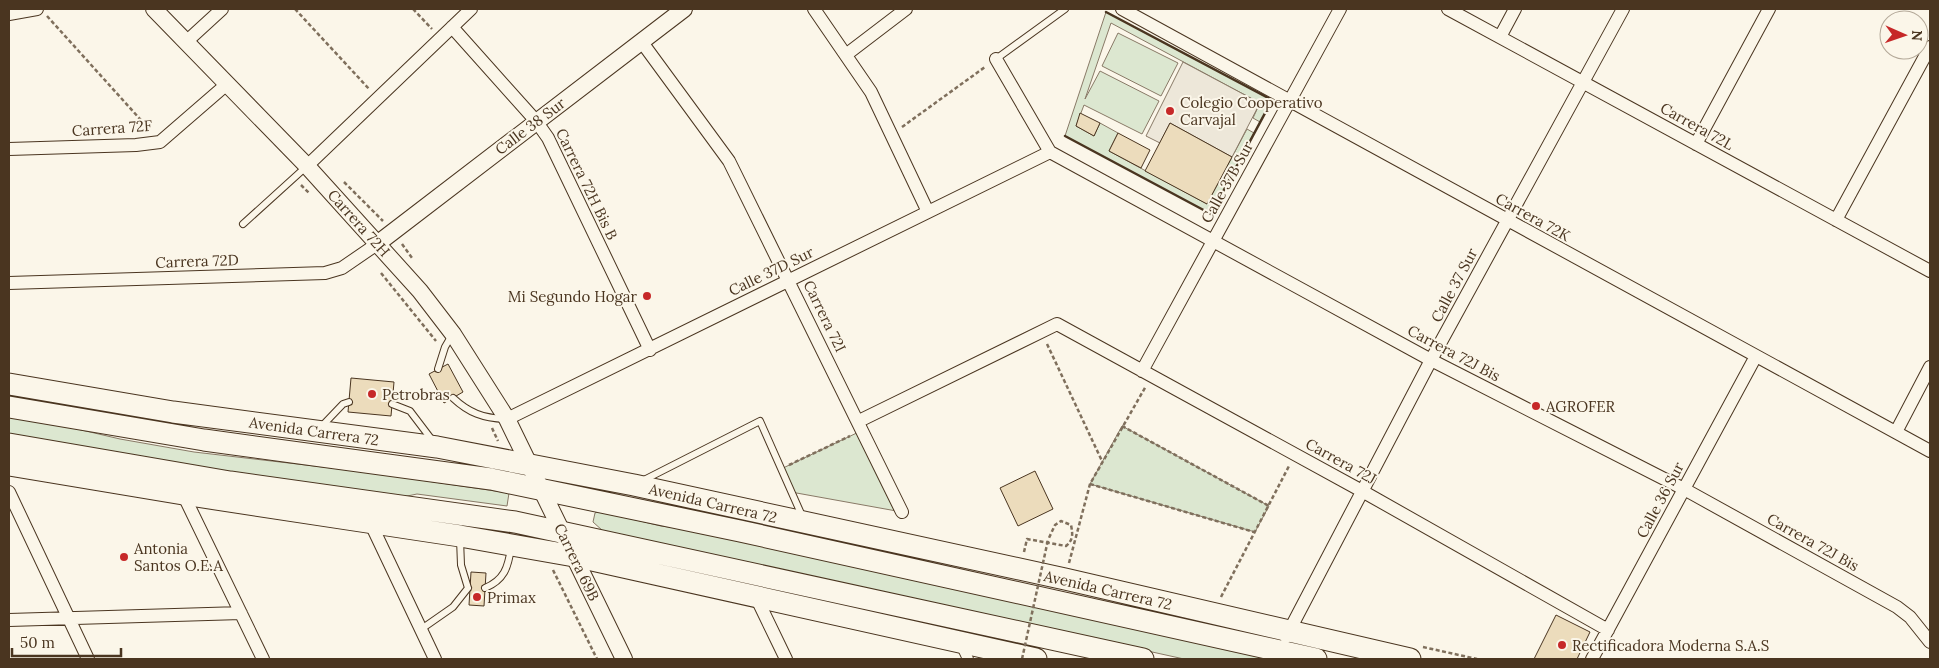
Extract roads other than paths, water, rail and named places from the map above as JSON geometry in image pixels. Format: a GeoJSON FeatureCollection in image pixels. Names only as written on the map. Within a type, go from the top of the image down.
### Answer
{"type":"FeatureCollection","features":[{"type":"Feature","properties":{"kind":"highway","name":"Avenida Carrera 72"},"geometry":{"type":"LineString","coordinates":[[9,384],[174,412],[437,448],[529,464],[1065,579],[1410,659]]}},
{"type":"Feature","properties":{"kind":"highway","name":"Avenida Carrera 72"},"geometry":{"type":"LineString","coordinates":[[9,407],[204,440],[470,475],[1070,604],[1280,656],[1316,659]]}},
{"type":"Feature","properties":{"kind":"highway"},"geometry":{"type":"LineString","coordinates":[[9,444],[251,485],[496,520],[562,532],[1106,654],[1143,659]]}},
{"type":"Feature","properties":{"kind":"highway"},"geometry":{"type":"LineString","coordinates":[[9,464],[183,494],[460,536],[574,556],[756,597],[964,651],[1036,659]]}},
{"type":"Feature","properties":{"kind":"highway"},"geometry":{"type":"LineString","coordinates":[[251,485],[277,508]]}},
{"type":"Feature","properties":{"kind":"highway"},"geometry":{"type":"LineString","coordinates":[[1017,569],[1070,604]]}},
{"type":"Feature","properties":{"kind":"street"},"geometry":{"type":"LineString","coordinates":[[9,14],[39,9]]}},
{"type":"Feature","properties":{"kind":"street","name":"Carrera 72H"},"geometry":{"type":"LineString","coordinates":[[154,9],[307,166],[371,248],[420,291],[453,334],[507,420],[529,464]]}},
{"type":"Feature","properties":{"kind":"street"},"geometry":{"type":"LineString","coordinates":[[186,42],[222,9]]}},
{"type":"Feature","properties":{"kind":"street"},"geometry":{"type":"LineString","coordinates":[[307,166],[471,9]]}},
{"type":"Feature","properties":{"kind":"street","name":"Calle 38 Sur"},"geometry":{"type":"LineString","coordinates":[[371,248],[684,9]]}},
{"type":"Feature","properties":{"kind":"street"},"geometry":{"type":"LineString","coordinates":[[814,9],[847,54],[871,92],[893,134],[928,212]]}},
{"type":"Feature","properties":{"kind":"street"},"geometry":{"type":"LineString","coordinates":[[847,54],[906,9]]}},
{"type":"Feature","properties":{"kind":"street","name":"Carrera 72K"},"geometry":{"type":"LineString","coordinates":[[1122,9],[1506,221],[1930,450]]}},
{"type":"Feature","properties":{"kind":"street","name":"Calle 37B Sur"},"geometry":{"type":"LineString","coordinates":[[1147,374],[1213,241],[1340,9]]}},
{"type":"Feature","properties":{"kind":"street","name":"Carrera 72L"},"geometry":{"type":"LineString","coordinates":[[1448,9],[1930,271]]}},
{"type":"Feature","properties":{"kind":"street"},"geometry":{"type":"LineString","coordinates":[[1500,37],[1515,9]]}},
{"type":"Feature","properties":{"kind":"street","name":"Calle 37 Sur"},"geometry":{"type":"LineString","coordinates":[[1280,656],[1288,632],[1431,360],[1623,9]]}},
{"type":"Feature","properties":{"kind":"street"},"geometry":{"type":"LineString","coordinates":[[1696,144],[1769,9]]}},
{"type":"Feature","properties":{"kind":"street","name":"Carrera 72H Bis B"},"geometry":{"type":"LineString","coordinates":[[452,27],[536,121],[548,138],[650,350]]}},
{"type":"Feature","properties":{"kind":"street","name":"Carrera 72I"},"geometry":{"type":"LineString","coordinates":[[641,41],[729,161],[790,280],[902,512]]}},
{"type":"Feature","properties":{"kind":"street"},"geometry":{"type":"LineString","coordinates":[[1836,220],[1930,47]]}},
{"type":"Feature","properties":{"kind":"street"},"geometry":{"type":"LineString","coordinates":[[996,59],[1050,152]]}},
{"type":"Feature","properties":{"kind":"street","name":"Carrera 72F"},"geometry":{"type":"LineString","coordinates":[[9,149],[136,145],[160,142],[227,84]]}},
{"type":"Feature","properties":{"kind":"street","name":"Calle 37D Sur"},"geometry":{"type":"LineString","coordinates":[[507,420],[1050,152]]}},
{"type":"Feature","properties":{"kind":"street","name":"Carrera 72J Bis"},"geometry":{"type":"LineString","coordinates":[[1050,152],[1431,360],[1684,489],[1897,607],[1910,617],[1930,642]]}},
{"type":"Feature","properties":{"kind":"street","name":"Carrera 72D"},"geometry":{"type":"LineString","coordinates":[[9,283],[326,274],[342,268],[371,248]]}},
{"type":"Feature","properties":{"kind":"street","name":"Carrera 72J"},"geometry":{"type":"LineString","coordinates":[[861,425],[1057,324],[1362,491],[1608,630]]}},
{"type":"Feature","properties":{"kind":"street","name":"Calle 36 Sur"},"geometry":{"type":"LineString","coordinates":[[1592,659],[1756,356]]}},
{"type":"Feature","properties":{"kind":"street"},"geometry":{"type":"LineString","coordinates":[[1896,432],[1930,368]]}},
{"type":"Feature","properties":{"kind":"street","name":"Carrera 69B"},"geometry":{"type":"LineString","coordinates":[[529,464],[624,659]]}},
{"type":"Feature","properties":{"kind":"street"},"geometry":{"type":"LineString","coordinates":[[9,492],[88,659]]}},
{"type":"Feature","properties":{"kind":"street"},"geometry":{"type":"LineString","coordinates":[[183,494],[263,659]]}},
{"type":"Feature","properties":{"kind":"street"},"geometry":{"type":"LineString","coordinates":[[370,522],[435,659]]}},
{"type":"Feature","properties":{"kind":"street"},"geometry":{"type":"LineString","coordinates":[[756,597],[786,659]]}},
{"type":"Feature","properties":{"kind":"street"},"geometry":{"type":"LineString","coordinates":[[9,620],[241,613]]}},
{"type":"Feature","properties":{"kind":"lane"},"geometry":{"type":"LineString","coordinates":[[996,59],[1065,9]]}},
{"type":"Feature","properties":{"kind":"lane"},"geometry":{"type":"LineString","coordinates":[[243,224],[307,166]]}},
{"type":"Feature","properties":{"kind":"lane"},"geometry":{"type":"LineString","coordinates":[[438,370],[444,350],[453,334]]}},
{"type":"Feature","properties":{"kind":"lane"},"geometry":{"type":"LineString","coordinates":[[453,398],[466,410],[487,418],[507,420]]}},
{"type":"Feature","properties":{"kind":"lane"},"geometry":{"type":"LineString","coordinates":[[316,432],[342,404],[349,402]]}},
{"type":"Feature","properties":{"kind":"lane"},"geometry":{"type":"LineString","coordinates":[[392,404],[410,411],[437,448]]}},
{"type":"Feature","properties":{"kind":"lane"},"geometry":{"type":"LineString","coordinates":[[634,485],[760,421],[805,523]]}},
{"type":"Feature","properties":{"kind":"lane"},"geometry":{"type":"LineString","coordinates":[[420,630],[453,607],[469,588],[460,564],[460,536]]}},
{"type":"Feature","properties":{"kind":"lane"},"geometry":{"type":"LineString","coordinates":[[485,588],[497,583],[503,574],[509,562],[512,545]]}},
{"type":"Feature","properties":{"kind":"place","name":"Colegio Cooperativo Carvajal"},"geometry":{"type":"Point","coordinates":[1170,111]}},
{"type":"Feature","properties":{"kind":"place","name":"Mi Segundo Hogar"},"geometry":{"type":"Point","coordinates":[647,296]}},
{"type":"Feature","properties":{"kind":"place","name":"Petrobras"},"geometry":{"type":"Point","coordinates":[372,394]}},
{"type":"Feature","properties":{"kind":"place","name":"AGROFER"},"geometry":{"type":"Point","coordinates":[1536,406]}},
{"type":"Feature","properties":{"kind":"place","name":"Antonia Santos O.E.A"},"geometry":{"type":"Point","coordinates":[124,557]}},
{"type":"Feature","properties":{"kind":"place","name":"Primax"},"geometry":{"type":"Point","coordinates":[477,597]}},
{"type":"Feature","properties":{"kind":"place","name":"Rectificadora Moderna S.A.S"},"geometry":{"type":"Point","coordinates":[1562,645]}}]}
